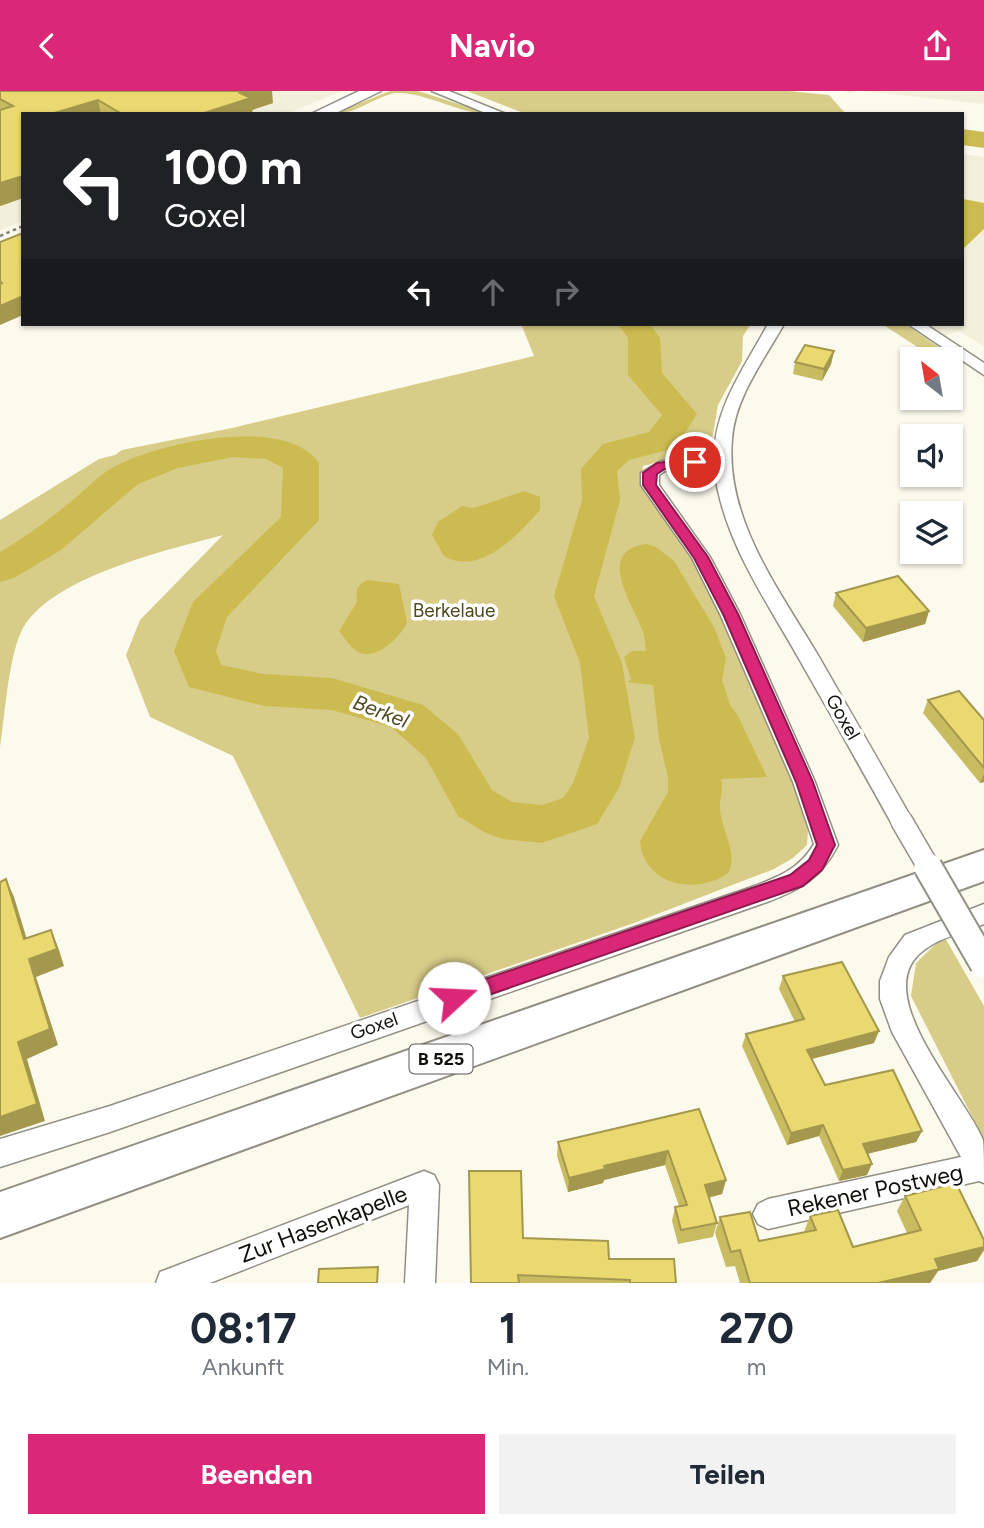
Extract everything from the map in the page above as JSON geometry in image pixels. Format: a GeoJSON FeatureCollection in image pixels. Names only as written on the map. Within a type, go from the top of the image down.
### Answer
{"type":"FeatureCollection","features":[{"type":"Feature","properties":{"kind":"main road","name":"B 525"},"geometry":{"type":"LineString","coordinates":[[0,1215],[984,865]]}},
{"type":"Feature","properties":{"kind":"street"},"geometry":{"type":"LineString","coordinates":[[324,112],[373,91]]}},
{"type":"Feature","properties":{"kind":"street"},"geometry":{"type":"LineString","coordinates":[[438,91],[495,112]]}},
{"type":"Feature","properties":{"kind":"street","name":"Goxel"},"geometry":{"type":"LineString","coordinates":[[775,326],[738,392],[729,415],[722,461],[728,500],[750,553],[984,964]]}},
{"type":"Feature","properties":{"kind":"street"},"geometry":{"type":"LineString","coordinates":[[918,326],[984,370]]}},
{"type":"Feature","properties":{"kind":"street","name":"Goxel"},"geometry":{"type":"LineString","coordinates":[[0,1153],[110,1119],[758,895],[796,880],[816,865],[826,845],[804,782],[707,568],[650,485],[650,473],[661,465],[722,461]]}},
{"type":"Feature","properties":{"kind":"street","name":"Rekener Postweg"},"geometry":{"type":"LineString","coordinates":[[768,1214],[983,1168],[905,1032],[893,999],[893,981],[905,953],[914,943],[974,918]]}},
{"type":"Feature","properties":{"kind":"street","name":"Zur Hasenkapelle"},"geometry":{"type":"LineString","coordinates":[[171,1283],[424,1185],[420,1283]]}},
{"type":"Feature","properties":{"kind":"path"},"geometry":{"type":"LineString","coordinates":[[0,236],[21,227]]}},
{"type":"Feature","properties":{"kind":"shaded area"},"geometry":{"type":"Polygon","coordinates":[[[0,91],[342,91],[291,112],[21,112],[21,222],[0,230],[0,91]]]}},
{"type":"Feature","properties":{"kind":"shaded area"},"geometry":{"type":"Polygon","coordinates":[[[862,91],[984,91],[984,104],[862,91]]]}},
{"type":"Feature","properties":{"kind":"shaded area"},"geometry":{"type":"Polygon","coordinates":[[[964,154],[984,157],[984,346],[959,331],[945,336],[928,326],[964,326],[964,154]]]}},
{"type":"Feature","properties":{"kind":"shaded area"},"geometry":{"type":"Polygon","coordinates":[[[964,199],[984,203],[984,229],[964,248],[964,199]]]}},
{"type":"Feature","properties":{"kind":"shaded area"},"geometry":{"type":"Polygon","coordinates":[[[524,491],[540,497],[540,510],[510,541],[485,557],[471,561],[458,561],[444,556],[432,535],[438,522],[462,506],[474,508],[524,491]]]}},
{"type":"Feature","properties":{"kind":"shaded area"},"geometry":{"type":"Polygon","coordinates":[[[647,544],[656,547],[674,561],[714,627],[726,658],[722,680],[730,705],[737,714],[767,777],[721,779],[721,814],[732,858],[731,866],[728,873],[701,884],[687,885],[661,877],[643,856],[640,841],[668,792],[653,685],[627,682],[631,680],[624,657],[632,651],[646,651],[643,632],[625,593],[620,567],[623,556],[631,548],[647,544]]]}},
{"type":"Feature","properties":{"kind":"shaded area"},"geometry":{"type":"Polygon","coordinates":[[[367,580],[399,584],[407,622],[400,634],[387,646],[380,651],[365,654],[353,648],[339,631],[357,602],[359,586],[367,580]]]}},
{"type":"Feature","properties":{"kind":"green space"},"geometry":{"type":"Polygon","coordinates":[[[390,91],[418,91],[484,112],[466,110],[418,95],[395,93],[349,111],[338,112],[390,91]]]}},
{"type":"Feature","properties":{"kind":"green space"},"geometry":{"type":"Polygon","coordinates":[[[467,91],[788,91],[829,95],[844,112],[521,112],[467,91]]]}},
{"type":"Feature","properties":{"kind":"green space","name":"Berkelaue"},"geometry":{"type":"Polygon","coordinates":[[[522,326],[750,326],[743,336],[742,361],[718,405],[712,440],[700,451],[643,466],[641,482],[699,567],[769,708],[809,816],[807,845],[793,858],[774,869],[634,923],[360,1018],[233,756],[150,717],[126,655],[140,620],[223,535],[142,558],[82,581],[56,596],[35,613],[21,632],[13,658],[0,747],[0,520],[99,459],[115,455],[122,450],[232,428],[534,356],[522,326]]]}},
{"type":"Feature","properties":{"kind":"green space"},"geometry":{"type":"Polygon","coordinates":[[[885,326],[908,326],[939,347],[917,347],[885,326]]]}},
{"type":"Feature","properties":{"kind":"green space"},"geometry":{"type":"Polygon","coordinates":[[[944,936],[984,1006],[984,1140],[911,996],[916,963],[944,936]]]}},
{"type":"Feature","properties":{"kind":"building"},"geometry":{"type":"Polygon","coordinates":[[[0,91],[247,91],[240,93],[251,98],[207,112],[119,112],[98,100],[58,112],[21,112],[21,177],[0,183],[0,110],[13,106],[0,99],[0,91]]]}},
{"type":"Feature","properties":{"kind":"building"},"geometry":{"type":"Polygon","coordinates":[[[21,234],[21,297],[0,306],[2,283],[0,242],[21,234]]]}},
{"type":"Feature","properties":{"kind":"building"},"geometry":{"type":"Polygon","coordinates":[[[805,345],[834,351],[824,369],[795,362],[805,345]]]}},
{"type":"Feature","properties":{"kind":"building"},"geometry":{"type":"Polygon","coordinates":[[[898,576],[929,611],[866,628],[836,593],[898,576]]]}},
{"type":"Feature","properties":{"kind":"building"},"geometry":{"type":"Polygon","coordinates":[[[959,691],[984,720],[984,768],[928,700],[959,691]]]}},
{"type":"Feature","properties":{"kind":"building"},"geometry":{"type":"Polygon","coordinates":[[[6,879],[24,939],[51,930],[57,949],[29,959],[50,1029],[18,1042],[37,1104],[0,1117],[0,882],[6,879]]]}},
{"type":"Feature","properties":{"kind":"building"},"geometry":{"type":"Polygon","coordinates":[[[842,962],[879,1031],[807,1050],[825,1085],[893,1070],[922,1131],[863,1144],[872,1164],[843,1170],[823,1125],[791,1133],[746,1034],[804,1019],[783,976],[842,962]]]}},
{"type":"Feature","properties":{"kind":"building"},"geometry":{"type":"Polygon","coordinates":[[[699,1109],[726,1180],[705,1185],[717,1223],[681,1230],[675,1207],[687,1205],[668,1151],[604,1166],[605,1169],[569,1178],[558,1142],[699,1109]]]}},
{"type":"Feature","properties":{"kind":"building"},"geometry":{"type":"Polygon","coordinates":[[[469,1171],[521,1171],[523,1238],[608,1241],[609,1259],[674,1259],[676,1283],[630,1283],[630,1280],[518,1275],[519,1283],[471,1283],[469,1171]]]}},
{"type":"Feature","properties":{"kind":"building"},"geometry":{"type":"Polygon","coordinates":[[[956,1183],[984,1240],[984,1247],[935,1259],[939,1269],[878,1283],[750,1283],[740,1250],[731,1252],[720,1217],[750,1212],[759,1241],[816,1230],[810,1216],[838,1210],[853,1247],[921,1230],[905,1196],[956,1183]]]}},
{"type":"Feature","properties":{"kind":"building"},"geometry":{"type":"Polygon","coordinates":[[[378,1267],[377,1283],[318,1283],[319,1269],[378,1267]]]}},
{"type":"Feature","properties":{"kind":"waterway","name":"Berkel"},"geometry":{"type":"LineString","coordinates":[[964,137],[984,140]]}},
{"type":"Feature","properties":{"kind":"waterway","name":"Berkel"},"geometry":{"type":"LineString","coordinates":[[0,569],[47,541],[125,476],[168,459],[233,446],[274,449],[301,463],[300,520],[208,612],[195,651],[204,676],[264,690],[332,694],[407,716],[442,746],[475,803],[503,820],[542,824],[580,811],[595,788],[612,738],[601,663],[574,596],[601,500],[599,469],[616,452],[662,440],[680,414],[645,375],[644,338],[635,326]]}},
{"type":"Feature","properties":{"kind":"route"},"geometry":{"type":"LineString","coordinates":[[454,998],[796,880],[816,865],[826,845],[823,830],[804,782],[730,614],[701,557],[650,485],[650,473],[661,465],[695,462]]}}]}
